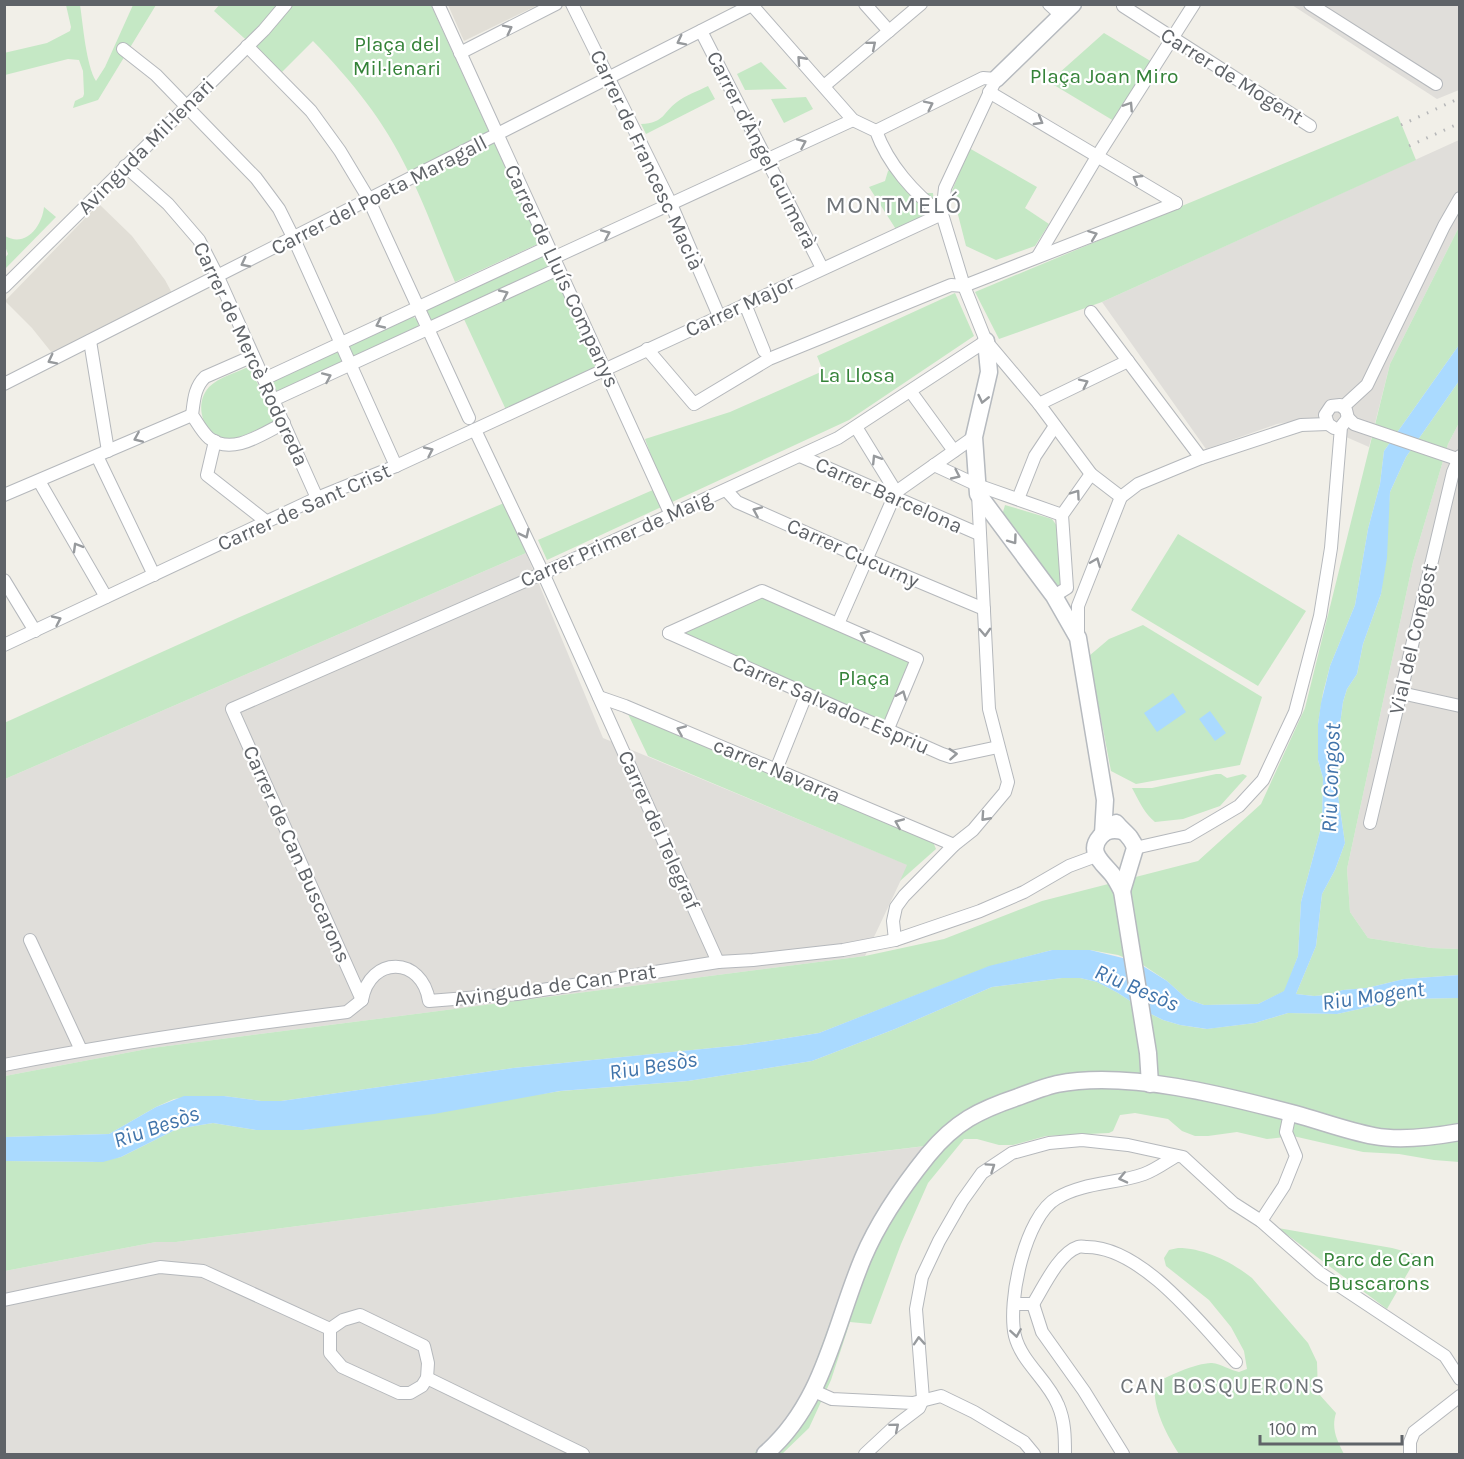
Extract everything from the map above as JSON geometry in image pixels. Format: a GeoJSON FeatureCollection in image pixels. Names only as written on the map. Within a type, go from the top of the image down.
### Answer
{"type":"FeatureCollection","features":[{"type":"Feature","properties":{"kind":"street","name":"Avinguda Mil·lenari"},"geometry":{"type":"LineString","coordinates":[[4,286],[247,46],[286,4]]}},
{"type":"Feature","properties":{"kind":"street","name":"Carrer de Lluís Companys"},"geometry":{"type":"LineString","coordinates":[[438,4],[671,515]]}},
{"type":"Feature","properties":{"kind":"street"},"geometry":{"type":"LineString","coordinates":[[460,52],[556,4]]}},
{"type":"Feature","properties":{"kind":"street","name":"Carrer de Francesc Macià"},"geometry":{"type":"LineString","coordinates":[[572,4],[672,204],[719,316]]}},
{"type":"Feature","properties":{"kind":"street"},"geometry":{"type":"LineString","coordinates":[[865,4],[889,31]]}},
{"type":"Feature","properties":{"kind":"street"},"geometry":{"type":"LineString","coordinates":[[824,86],[921,4]]}},
{"type":"Feature","properties":{"kind":"street"},"geometry":{"type":"LineString","coordinates":[[895,940],[893,921],[896,907],[954,845],[973,830],[1005,792],[1008,782],[989,709],[974,437],[989,372],[986,341],[964,286],[942,214],[945,188],[992,85],[1068,10],[1049,4]]}},
{"type":"Feature","properties":{"kind":"street"},"geometry":{"type":"LineString","coordinates":[[1038,256],[1194,4]]}},
{"type":"Feature","properties":{"kind":"street"},"geometry":{"type":"LineString","coordinates":[[1310,4],[1436,84]]}},
{"type":"Feature","properties":{"kind":"street"},"geometry":{"type":"LineString","coordinates":[[752,5],[854,120],[876,131],[881,145],[908,183],[942,214]]}},
{"type":"Feature","properties":{"kind":"street","name":"Carrer del Poeta Maragall"},"geometry":{"type":"LineString","coordinates":[[4,384],[752,5]]}},
{"type":"Feature","properties":{"kind":"street","name":"Carrer de Mogent"},"geometry":{"type":"LineString","coordinates":[[1123,6],[1310,126]]}},
{"type":"Feature","properties":{"kind":"street","name":"Carrer d'Àngel Guimerà"},"geometry":{"type":"LineString","coordinates":[[701,31],[822,268]]}},
{"type":"Feature","properties":{"kind":"street"},"geometry":{"type":"LineString","coordinates":[[247,46],[311,111],[340,151],[369,200],[469,418]]}},
{"type":"Feature","properties":{"kind":"street"},"geometry":{"type":"LineString","coordinates":[[123,49],[156,75],[187,106],[256,178],[279,210],[294,238],[396,466]]}},
{"type":"Feature","properties":{"kind":"street"},"geometry":{"type":"LineString","coordinates":[[647,349],[694,404],[767,355],[951,285],[964,286],[1176,203],[1098,156],[983,78],[876,131]]}},
{"type":"Feature","properties":{"kind":"street"},"geometry":{"type":"LineString","coordinates":[[264,379],[418,307],[553,258],[854,120]]}},
{"type":"Feature","properties":{"kind":"street","name":"Carrer de Mercè Rodoreda"},"geometry":{"type":"LineString","coordinates":[[125,166],[168,204],[199,240],[218,277],[317,498]]}},
{"type":"Feature","properties":{"kind":"street"},"geometry":{"type":"LineString","coordinates":[[1069,599],[1121,497],[1138,484],[1201,458],[1300,426],[1328,424],[1335,428],[1367,385],[1444,226],[1460,198]]}},
{"type":"Feature","properties":{"kind":"street","name":"Carrer Major"},"geometry":{"type":"LineString","coordinates":[[605,370],[942,214]]}},
{"type":"Feature","properties":{"kind":"street"},"geometry":{"type":"LineString","coordinates":[[273,400],[428,330],[553,258]]}},
{"type":"Feature","properties":{"kind":"street"},"geometry":{"type":"LineString","coordinates":[[745,304],[767,355]]}},
{"type":"Feature","properties":{"kind":"street"},"geometry":{"type":"LineString","coordinates":[[1091,312],[1201,458]]}},
{"type":"Feature","properties":{"kind":"street"},"geometry":{"type":"LineString","coordinates":[[90,341],[102,454],[154,575]]}},
{"type":"Feature","properties":{"kind":"street"},"geometry":{"type":"LineString","coordinates":[[986,341],[1039,404],[1090,474],[1121,497]]}},
{"type":"Feature","properties":{"kind":"street","name":"Carrer Primer de Maig"},"geometry":{"type":"LineString","coordinates":[[232,709],[543,573],[800,456],[856,427],[986,341]]}},
{"type":"Feature","properties":{"kind":"street"},"geometry":{"type":"LineString","coordinates":[[253,356],[205,377],[195,392],[192,415],[208,437],[221,444],[240,444],[284,423]]}},
{"type":"Feature","properties":{"kind":"street"},"geometry":{"type":"LineString","coordinates":[[1039,404],[1128,362]]}},
{"type":"Feature","properties":{"kind":"street"},"geometry":{"type":"LineString","coordinates":[[989,372],[997,365],[1006,365]]}},
{"type":"Feature","properties":{"kind":"street","name":"Carrer de Sant Crist"},"geometry":{"type":"LineString","coordinates":[[4,645],[317,498],[396,466],[605,370]]}},
{"type":"Feature","properties":{"kind":"street"},"geometry":{"type":"LineString","coordinates":[[911,392],[954,451]]}},
{"type":"Feature","properties":{"kind":"street"},"geometry":{"type":"LineString","coordinates":[[1328,424],[1325,416],[1328,408],[1335,405],[1344,417],[1354,424],[1459,458]]}},
{"type":"Feature","properties":{"kind":"street"},"geometry":{"type":"LineString","coordinates":[[4,495],[192,415]]}},
{"type":"Feature","properties":{"kind":"street"},"geometry":{"type":"LineString","coordinates":[[1101,861],[1121,868],[1133,854],[1188,836],[1239,806],[1263,780],[1295,712],[1320,616],[1331,548],[1344,417]]}},
{"type":"Feature","properties":{"kind":"street"},"geometry":{"type":"LineString","coordinates":[[1018,499],[1035,456],[1055,426]]}},
{"type":"Feature","properties":{"kind":"street"},"geometry":{"type":"LineString","coordinates":[[856,427],[895,494]]}},
{"type":"Feature","properties":{"kind":"street","name":"Carrer del Telegraf"},"geometry":{"type":"LineString","coordinates":[[475,430],[543,573],[718,962]]}},
{"type":"Feature","properties":{"kind":"street"},"geometry":{"type":"LineString","coordinates":[[887,731],[917,659],[838,624],[895,494],[974,437]]}},
{"type":"Feature","properties":{"kind":"street"},"geometry":{"type":"LineString","coordinates":[[215,441],[207,475],[267,522]]}},
{"type":"Feature","properties":{"kind":"street","name":"Carrer Barcelona"},"geometry":{"type":"LineString","coordinates":[[800,456],[895,494],[979,534]]}},
{"type":"Feature","properties":{"kind":"street","name":"Vial del Congost"},"geometry":{"type":"LineString","coordinates":[[1370,823],[1453,472],[1459,458]]}},
{"type":"Feature","properties":{"kind":"street"},"geometry":{"type":"LineString","coordinates":[[934,465],[978,490],[1018,499],[1062,515]]}},
{"type":"Feature","properties":{"kind":"street"},"geometry":{"type":"LineString","coordinates":[[1090,474],[1062,515],[1069,599],[1078,638],[1105,800],[1103,834],[1096,845],[1101,861],[1122,891]]}},
{"type":"Feature","properties":{"kind":"street"},"geometry":{"type":"LineString","coordinates":[[39,481],[106,597]]}},
{"type":"Feature","properties":{"kind":"street","name":"Carrer Cucurny"},"geometry":{"type":"LineString","coordinates":[[726,490],[737,502],[984,609]]}},
{"type":"Feature","properties":{"kind":"street"},"geometry":{"type":"LineString","coordinates":[[978,490],[1069,599]]}},
{"type":"Feature","properties":{"kind":"street"},"geometry":{"type":"LineString","coordinates":[[4,580],[35,631]]}},
{"type":"Feature","properties":{"kind":"street","name":"Carrer Salvador Espriu"},"geometry":{"type":"LineString","coordinates":[[838,624],[762,591],[669,633],[942,754],[951,756],[998,747]]}},
{"type":"Feature","properties":{"kind":"street"},"geometry":{"type":"LineString","coordinates":[[1401,693],[1460,706]]}},
{"type":"Feature","properties":{"kind":"street"},"geometry":{"type":"LineString","coordinates":[[776,770],[806,695]]}},
{"type":"Feature","properties":{"kind":"street","name":"carrer Navarra"},"geometry":{"type":"LineString","coordinates":[[599,697],[954,845]]}},
{"type":"Feature","properties":{"kind":"street","name":"Carrer de Can Buscarons"},"geometry":{"type":"LineString","coordinates":[[232,709],[362,1000]]}},
{"type":"Feature","properties":{"kind":"street"},"geometry":{"type":"LineString","coordinates":[[1105,800],[1122,831]]}},
{"type":"Feature","properties":{"kind":"street"},"geometry":{"type":"LineString","coordinates":[[1103,834],[1111,830],[1122,831],[1130,836],[1133,854],[1122,891],[1150,1084]]}},
{"type":"Feature","properties":{"kind":"street","name":"Avinguda de Can Prat"},"geometry":{"type":"LineString","coordinates":[[362,1000],[364,988],[370,978],[377,972],[397,966],[407,968],[423,980],[429,1001],[444,1001],[532,992],[718,962],[843,950],[895,940],[980,911],[1024,892],[1069,866],[1101,861]]}},
{"type":"Feature","properties":{"kind":"street"},"geometry":{"type":"LineString","coordinates":[[30,940],[81,1050]]}},
{"type":"Feature","properties":{"kind":"street"},"geometry":{"type":"LineString","coordinates":[[4,1065],[81,1050],[229,1027],[347,1012],[362,1000]]}},
{"type":"Feature","properties":{"kind":"street"},"geometry":{"type":"LineString","coordinates":[[1115,1082],[1144,1065],[1147,1051]]}},
{"type":"Feature","properties":{"kind":"street"},"geometry":{"type":"LineString","coordinates":[[1147,1051],[1157,1071],[1168,1081],[1186,1089]]}},
{"type":"Feature","properties":{"kind":"street"},"geometry":{"type":"LineString","coordinates":[[765,1455],[797,1420],[814,1391],[871,1240],[896,1197],[945,1135],[977,1112],[1048,1087],[1072,1082],[1115,1082],[1186,1089],[1290,1113],[1374,1136],[1414,1138],[1460,1132]]}},
{"type":"Feature","properties":{"kind":"street"},"geometry":{"type":"LineString","coordinates":[[1261,1221],[1284,1186],[1296,1156],[1286,1132],[1290,1113]]}},
{"type":"Feature","properties":{"kind":"street"},"geometry":{"type":"LineString","coordinates":[[865,1455],[894,1427],[919,1408],[923,1399],[916,1309],[922,1277],[956,1211],[982,1173],[1012,1153],[1049,1143],[1082,1140],[1128,1145],[1183,1157],[1233,1203],[1261,1221],[1320,1273],[1445,1356],[1460,1378]]}},
{"type":"Feature","properties":{"kind":"street"},"geometry":{"type":"LineString","coordinates":[[1065,1455],[1065,1431],[1058,1405],[1023,1354],[1015,1335],[1014,1304],[1017,1273],[1025,1244],[1041,1216],[1055,1199],[1082,1187],[1145,1174],[1176,1156]]}},
{"type":"Feature","properties":{"kind":"street"},"geometry":{"type":"LineString","coordinates":[[1123,1455],[1084,1391],[1042,1332],[1033,1304],[1061,1259],[1078,1246],[1098,1246],[1115,1251],[1136,1263],[1172,1294],[1236,1362]]}},
{"type":"Feature","properties":{"kind":"street"},"geometry":{"type":"LineString","coordinates":[[4,1300],[160,1267],[203,1271],[330,1329]]}},
{"type":"Feature","properties":{"kind":"street"},"geometry":{"type":"LineString","coordinates":[[1014,1304],[1033,1304]]}},
{"type":"Feature","properties":{"kind":"street"},"geometry":{"type":"LineString","coordinates":[[360,1315],[424,1346],[428,1363],[428,1378],[422,1386],[410,1393],[399,1393],[342,1367],[330,1353],[330,1329],[343,1320],[360,1315]]}},
{"type":"Feature","properties":{"kind":"street"},"geometry":{"type":"LineString","coordinates":[[428,1378],[583,1455]]}},
{"type":"Feature","properties":{"kind":"street"},"geometry":{"type":"LineString","coordinates":[[814,1391],[832,1400],[912,1403],[940,1396],[974,1412],[1024,1442],[1034,1455]]}},
{"type":"Feature","properties":{"kind":"street"},"geometry":{"type":"LineString","coordinates":[[1410,1455],[1410,1442],[1414,1432],[1460,1396]]}},
{"type":"Feature","properties":{"kind":"shaded area"},"geometry":{"type":"Polygon","coordinates":[[[448,5],[538,5],[464,41],[448,5]]]}},
{"type":"Feature","properties":{"kind":"shaded area"},"geometry":{"type":"Polygon","coordinates":[[[1292,5],[1459,5],[1459,90],[1437,99],[1292,5]]]}},
{"type":"Feature","properties":{"kind":"shaded area"},"geometry":{"type":"Polygon","coordinates":[[[1459,140],[1459,227],[1390,364],[1369,447],[1305,419],[1277,424],[1206,449],[1102,302],[1459,140]]]}},
{"type":"Feature","properties":{"kind":"shaded area"},"geometry":{"type":"Polygon","coordinates":[[[99,204],[132,236],[172,293],[52,353],[32,328],[5,301],[99,204]]]}},
{"type":"Feature","properties":{"kind":"shaded area"},"geometry":{"type":"Polygon","coordinates":[[[1459,423],[1459,949],[1431,948],[1368,938],[1350,912],[1347,869],[1413,562],[1448,444],[1459,423]]]}},
{"type":"Feature","properties":{"kind":"shaded area"},"geometry":{"type":"Polygon","coordinates":[[[526,553],[603,738],[908,865],[865,956],[152,1048],[5,1076],[5,779],[526,553]]]}},
{"type":"Feature","properties":{"kind":"shaded area"},"geometry":{"type":"Polygon","coordinates":[[[926,1146],[891,1190],[867,1231],[803,1396],[780,1430],[753,1454],[5,1454],[5,1271],[156,1242],[176,1242],[926,1146]]]}},
{"type":"Feature","properties":{"kind":"green space","name":"Plaça del Mil·lenari"},"geometry":{"type":"Polygon","coordinates":[[[220,4],[431,5],[540,243],[455,282],[421,198],[399,153],[366,102],[341,71],[313,41],[282,72],[214,11],[220,4]]]}},
{"type":"Feature","properties":{"kind":"green space"},"geometry":{"type":"Polygon","coordinates":[[[66,5],[80,5],[87,55],[96,81],[105,67],[133,5],[156,5],[98,100],[73,108],[75,101],[84,94],[83,71],[79,60],[68,59],[5,75],[4,53],[47,43],[70,31],[66,5]]]}},
{"type":"Feature","properties":{"kind":"green space","name":"Plaça Joan Miro"},"geometry":{"type":"Polygon","coordinates":[[[1104,33],[1152,62],[1114,121],[1049,82],[1104,33]]]}},
{"type":"Feature","properties":{"kind":"green space"},"geometry":{"type":"Polygon","coordinates":[[[761,62],[787,89],[745,90],[737,74],[761,62]]]}},
{"type":"Feature","properties":{"kind":"green space"},"geometry":{"type":"Polygon","coordinates":[[[708,86],[715,99],[646,134],[641,124],[655,122],[688,95],[708,86]]]}},
{"type":"Feature","properties":{"kind":"green space"},"geometry":{"type":"Polygon","coordinates":[[[806,97],[813,109],[784,123],[771,99],[806,97]]]}},
{"type":"Feature","properties":{"kind":"green space"},"geometry":{"type":"Polygon","coordinates":[[[1398,116],[1416,160],[1102,302],[999,339],[975,292],[1398,116]]]}},
{"type":"Feature","properties":{"kind":"green space"},"geometry":{"type":"Polygon","coordinates":[[[969,148],[1037,187],[1025,208],[1049,224],[1035,246],[996,260],[966,246],[952,191],[969,148]]]}},
{"type":"Feature","properties":{"kind":"green space"},"geometry":{"type":"Polygon","coordinates":[[[899,163],[922,193],[933,193],[935,219],[899,234],[869,187],[885,181],[888,171],[899,163]]]}},
{"type":"Feature","properties":{"kind":"green space"},"geometry":{"type":"Polygon","coordinates":[[[44,207],[56,217],[5,269],[5,258],[8,254],[5,236],[20,239],[32,233],[40,221],[44,207]]]}},
{"type":"Feature","properties":{"kind":"green space"},"geometry":{"type":"Polygon","coordinates":[[[1459,227],[1459,345],[1384,451],[1380,484],[1368,529],[1355,605],[1330,666],[1323,693],[1318,724],[1318,760],[1323,778],[1322,824],[1301,902],[1298,956],[1285,991],[1258,1004],[1204,1005],[1187,999],[1167,981],[1143,965],[1118,955],[1090,950],[1052,950],[988,967],[819,1033],[742,1045],[513,1068],[281,1101],[194,1096],[174,1099],[156,1107],[109,1134],[5,1137],[5,1076],[152,1048],[865,956],[944,939],[1042,901],[1198,861],[1261,804],[1305,708],[1390,364],[1459,227]]]}},
{"type":"Feature","properties":{"kind":"green space"},"geometry":{"type":"Polygon","coordinates":[[[542,256],[548,257],[551,266],[431,323],[425,314],[430,307],[542,256]]]}},
{"type":"Feature","properties":{"kind":"green space"},"geometry":{"type":"Polygon","coordinates":[[[555,273],[600,370],[507,412],[463,317],[555,273]]]}},
{"type":"Feature","properties":{"kind":"green space","name":"La Llosa"},"geometry":{"type":"Polygon","coordinates":[[[955,293],[974,336],[849,420],[547,560],[538,540],[662,486],[645,439],[730,412],[823,371],[817,356],[955,293]]]}},
{"type":"Feature","properties":{"kind":"green space"},"geometry":{"type":"Polygon","coordinates":[[[412,316],[419,321],[418,327],[355,358],[350,354],[350,346],[353,343],[412,316]]]}},
{"type":"Feature","properties":{"kind":"green space"},"geometry":{"type":"Polygon","coordinates":[[[334,351],[341,354],[343,363],[280,393],[275,391],[273,381],[334,351]]]}},
{"type":"Feature","properties":{"kind":"green space"},"geometry":{"type":"Polygon","coordinates":[[[250,366],[274,422],[235,438],[216,435],[204,422],[201,404],[204,395],[209,387],[218,380],[250,366]]]}},
{"type":"Feature","properties":{"kind":"green space"},"geometry":{"type":"Polygon","coordinates":[[[1459,381],[1459,423],[1448,444],[1413,562],[1347,869],[1350,912],[1368,938],[1431,948],[1459,949],[1459,975],[1404,979],[1367,988],[1343,990],[1328,995],[1296,994],[1316,946],[1322,894],[1335,870],[1345,843],[1336,782],[1337,747],[1343,702],[1347,689],[1357,674],[1363,644],[1381,594],[1390,492],[1406,457],[1459,381]]]}},
{"type":"Feature","properties":{"kind":"green space"},"geometry":{"type":"Polygon","coordinates":[[[504,503],[526,553],[5,779],[4,723],[242,616],[504,503]]]}},
{"type":"Feature","properties":{"kind":"green space"},"geometry":{"type":"Polygon","coordinates":[[[1005,505],[1052,519],[1057,526],[1062,586],[1055,589],[1001,519],[1005,505]]]}},
{"type":"Feature","properties":{"kind":"green space"},"geometry":{"type":"Polygon","coordinates":[[[1178,534],[1306,611],[1258,686],[1131,610],[1178,534]]]}},
{"type":"Feature","properties":{"kind":"green space","name":"Plaça"},"geometry":{"type":"Polygon","coordinates":[[[762,595],[911,662],[885,724],[680,632],[762,595]]]}},
{"type":"Feature","properties":{"kind":"green space"},"geometry":{"type":"Polygon","coordinates":[[[1143,625],[1262,697],[1240,765],[1136,784],[1111,771],[1089,656],[1109,639],[1143,625]]]}},
{"type":"Feature","properties":{"kind":"green space"},"geometry":{"type":"Polygon","coordinates":[[[631,713],[933,842],[936,849],[900,881],[907,865],[648,756],[628,714],[631,713]]]}},
{"type":"Feature","properties":{"kind":"green space"},"geometry":{"type":"Polygon","coordinates":[[[1216,774],[1227,778],[1243,774],[1247,776],[1220,806],[1183,819],[1155,822],[1145,811],[1132,788],[1152,788],[1216,774]]]}},
{"type":"Feature","properties":{"kind":"green space"},"geometry":{"type":"Polygon","coordinates":[[[1062,978],[1080,978],[1097,982],[1163,1020],[1206,1029],[1255,1023],[1288,1013],[1337,1014],[1405,999],[1459,998],[1459,1162],[1363,1152],[1293,1136],[1267,1139],[1237,1132],[1195,1136],[1182,1131],[1168,1119],[1135,1113],[1120,1115],[1113,1131],[1109,1133],[1046,1136],[1013,1145],[964,1139],[928,1183],[901,1244],[871,1324],[850,1322],[831,1380],[809,1428],[782,1454],[753,1454],[780,1430],[803,1396],[841,1293],[867,1231],[891,1190],[925,1146],[176,1242],[156,1242],[5,1271],[5,1161],[92,1162],[121,1157],[177,1129],[213,1123],[256,1130],[303,1130],[561,1091],[688,1081],[812,1061],[895,1029],[992,987],[1062,978]]]}},
{"type":"Feature","properties":{"kind":"green space","name":"Parc de Can Buscarons"},"geometry":{"type":"Polygon","coordinates":[[[1278,1228],[1392,1248],[1418,1255],[1387,1309],[1278,1228]]]}},
{"type":"Feature","properties":{"kind":"green space"},"geometry":{"type":"Polygon","coordinates":[[[1178,1248],[1208,1253],[1244,1272],[1252,1278],[1308,1343],[1317,1362],[1318,1393],[1336,1413],[1334,1429],[1344,1454],[1179,1454],[1158,1412],[1155,1384],[1182,1370],[1206,1363],[1239,1372],[1247,1369],[1244,1351],[1231,1327],[1209,1300],[1166,1266],[1164,1258],[1169,1250],[1178,1248]]]}},
{"type":"Feature","properties":{"kind":"water"},"geometry":{"type":"Polygon","coordinates":[[[1459,345],[1459,381],[1406,457],[1390,492],[1387,558],[1381,594],[1363,644],[1357,674],[1347,689],[1343,702],[1337,747],[1336,782],[1345,843],[1335,870],[1322,894],[1316,946],[1296,994],[1328,995],[1343,990],[1367,988],[1404,979],[1459,975],[1459,998],[1405,999],[1337,1014],[1288,1013],[1255,1023],[1207,1029],[1163,1020],[1097,982],[1080,978],[1062,978],[992,987],[895,1029],[812,1061],[688,1081],[560,1091],[434,1114],[303,1130],[256,1130],[213,1123],[177,1129],[121,1157],[103,1162],[5,1161],[5,1137],[109,1134],[156,1107],[184,1096],[224,1096],[281,1101],[513,1068],[742,1045],[819,1033],[989,966],[1052,950],[1090,950],[1135,961],[1167,981],[1187,999],[1204,1005],[1258,1004],[1284,991],[1298,956],[1301,902],[1322,824],[1323,778],[1318,760],[1318,724],[1321,703],[1330,666],[1355,605],[1368,529],[1380,484],[1384,451],[1459,345]]]}},
{"type":"Feature","properties":{"kind":"water"},"geometry":{"type":"Polygon","coordinates":[[[1173,693],[1186,712],[1157,732],[1144,713],[1173,693]]]}},
{"type":"Feature","properties":{"kind":"water"},"geometry":{"type":"Polygon","coordinates":[[[1210,711],[1226,733],[1215,741],[1199,719],[1210,711]]]}},
{"type":"Feature","properties":{"kind":"railway"},"geometry":{"type":"LineString","coordinates":[[1401,125],[1460,98]]}},
{"type":"Feature","properties":{"kind":"railway"},"geometry":{"type":"LineString","coordinates":[[1409,146],[1460,123]]}},
{"type":"Feature","properties":{"kind":"district","name":"MONTMELÓ"},"geometry":{"type":"Point","coordinates":[894,205]}},
{"type":"Feature","properties":{"kind":"district","name":"CAN BOSQUERONS"},"geometry":{"type":"Point","coordinates":[1223,1385]}},
{"type":"Feature","properties":{"kind":"water label","name":"Riu Congost"},"geometry":{"type":"Point","coordinates":[1330,778]}},
{"type":"Feature","properties":{"kind":"water label","name":"Riu Besòs"},"geometry":{"type":"Point","coordinates":[1137,987]}},
{"type":"Feature","properties":{"kind":"water label","name":"Riu Mogent"},"geometry":{"type":"Point","coordinates":[1373,995]}},
{"type":"Feature","properties":{"kind":"water label","name":"Riu Besòs"},"geometry":{"type":"Point","coordinates":[653,1065]}},
{"type":"Feature","properties":{"kind":"water label","name":"Riu Besòs"},"geometry":{"type":"Point","coordinates":[156,1126]}}]}
